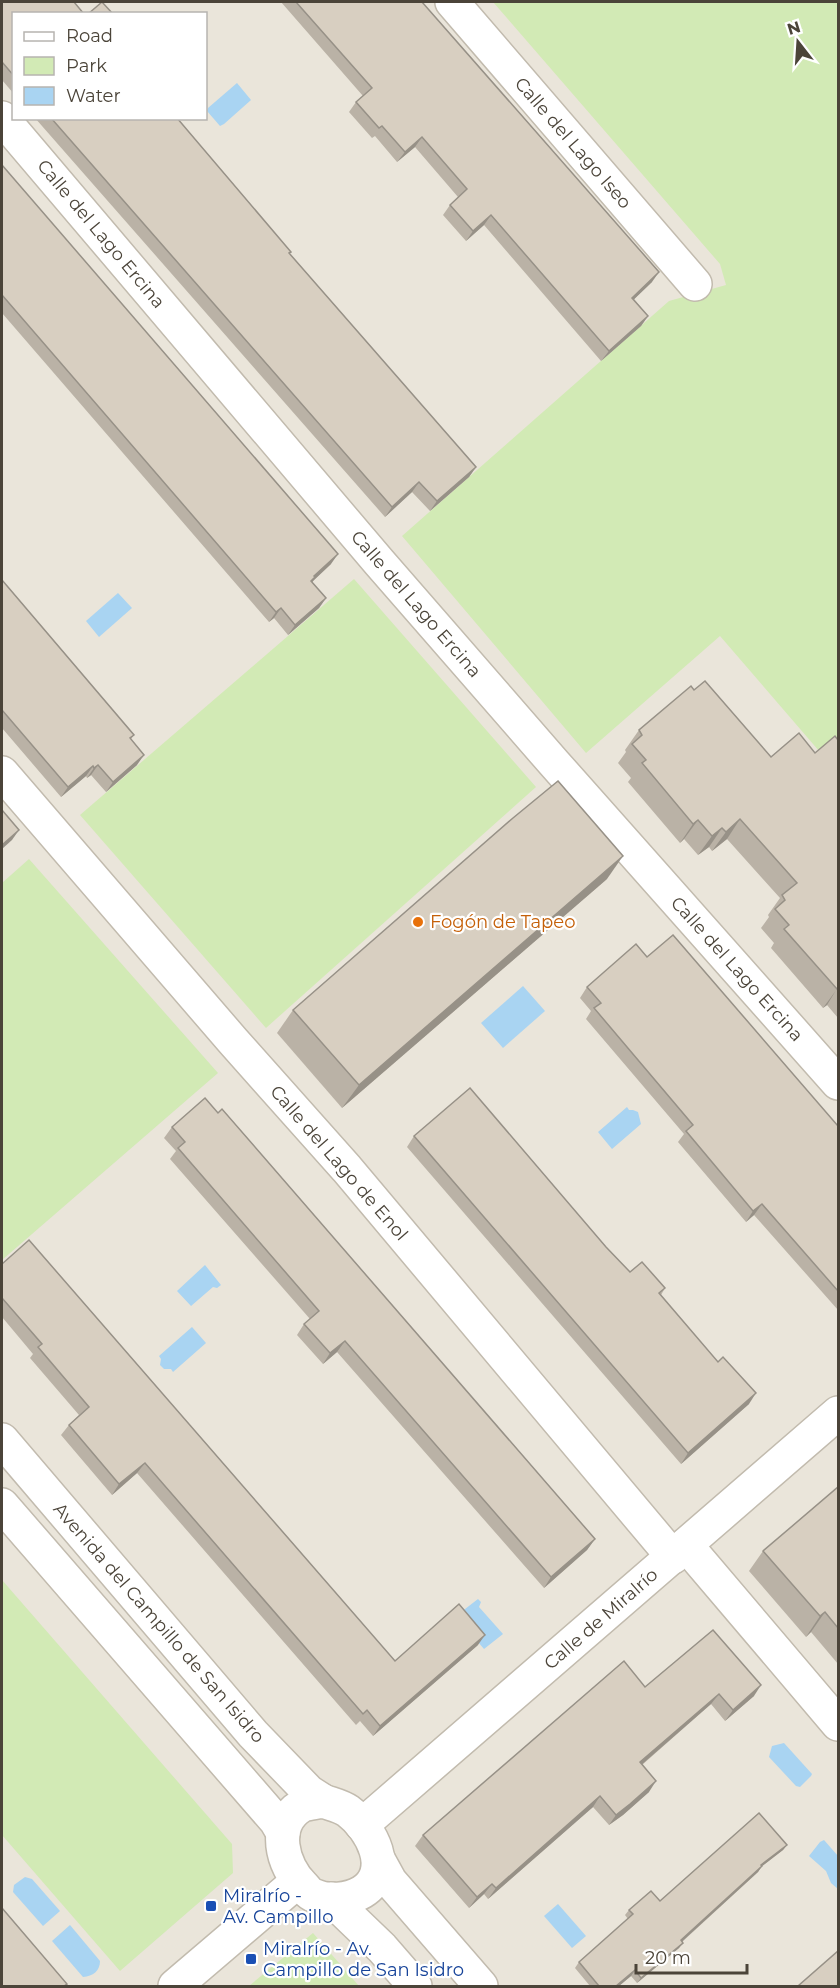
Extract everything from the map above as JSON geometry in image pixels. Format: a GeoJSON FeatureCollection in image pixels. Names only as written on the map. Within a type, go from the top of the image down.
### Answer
{"type":"FeatureCollection","features":[{"type":"Feature","properties":{"kind":"street","name":"Calle del Lago Iseo"},"geometry":{"type":"LineString","coordinates":[[452,2],[695,284]]}},
{"type":"Feature","properties":{"kind":"street","name":"Calle del Lago Ercina"},"geometry":{"type":"LineString","coordinates":[[2,118],[554,763],[838,1083]]}},
{"type":"Feature","properties":{"kind":"street","name":"Calle del Lago de Enol"},"geometry":{"type":"LineString","coordinates":[[2,773],[679,1551],[838,1724]]}},
{"type":"Feature","properties":{"kind":"street","name":"Calle de Miralrío"},"geometry":{"type":"LineString","coordinates":[[362,1825],[838,1413]]}},
{"type":"Feature","properties":{"kind":"street","name":"Avenida del Campillo de San Isidro"},"geometry":{"type":"LineString","coordinates":[[2,1440],[253,1734],[309,1792],[323,1801]]}},
{"type":"Feature","properties":{"kind":"street"},"geometry":{"type":"LineString","coordinates":[[2,1505],[276,1821],[283,1833]]}},
{"type":"Feature","properties":{"kind":"street"},"geometry":{"type":"LineString","coordinates":[[379,1862],[374,1879],[363,1891],[346,1899],[331,1899],[313,1895],[289,1869],[283,1851],[283,1833],[288,1818],[302,1806],[323,1801],[348,1811],[362,1825],[375,1845],[379,1862],[390,1881],[481,1986]]}},
{"type":"Feature","properties":{"kind":"street"},"geometry":{"type":"LineString","coordinates":[[175,1986],[298,1881]]}},
{"type":"Feature","properties":{"kind":"street"},"geometry":{"type":"LineString","coordinates":[[331,1899],[382,1948],[415,1986]]}},
{"type":"Feature","properties":{"kind":"shaded area"},"geometry":{"type":"Polygon","coordinates":[[[2,2],[679,2],[838,532],[838,1986],[2,1986],[2,2]]]}},
{"type":"Feature","properties":{"kind":"green space"},"geometry":{"type":"Polygon","coordinates":[[[493,2],[838,2],[838,773],[720,636],[586,753],[402,536],[669,301],[726,285],[720,264],[493,2]]]}},
{"type":"Feature","properties":{"kind":"green space"},"geometry":{"type":"Polygon","coordinates":[[[354,579],[536,787],[266,1028],[80,815],[354,579]]]}},
{"type":"Feature","properties":{"kind":"green space"},"geometry":{"type":"Polygon","coordinates":[[[29,859],[218,1073],[2,1260],[2,883],[29,859]]]}},
{"type":"Feature","properties":{"kind":"green space"},"geometry":{"type":"Polygon","coordinates":[[[2,1580],[232,1844],[233,1873],[120,1971],[2,1835],[2,1580]]]}},
{"type":"Feature","properties":{"kind":"green space"},"geometry":{"type":"Polygon","coordinates":[[[313,1933],[359,1986],[249,1986],[313,1933]]]}},
{"type":"Feature","properties":{"kind":"water"},"geometry":{"type":"Polygon","coordinates":[[[237,83],[251,100],[220,126],[207,111],[208,108],[237,83]]]}},
{"type":"Feature","properties":{"kind":"water"},"geometry":{"type":"Polygon","coordinates":[[[118,593],[132,608],[99,637],[86,621],[118,593]]]}},
{"type":"Feature","properties":{"kind":"water"},"geometry":{"type":"Polygon","coordinates":[[[523,986],[545,1011],[503,1048],[481,1023],[523,986]]]}},
{"type":"Feature","properties":{"kind":"water"},"geometry":{"type":"Polygon","coordinates":[[[627,1107],[629,1110],[638,1112],[641,1124],[612,1149],[598,1132],[627,1107]]]}},
{"type":"Feature","properties":{"kind":"water"},"geometry":{"type":"Polygon","coordinates":[[[205,1265],[221,1285],[217,1288],[213,1287],[191,1306],[177,1291],[205,1265]]]}},
{"type":"Feature","properties":{"kind":"water"},"geometry":{"type":"Polygon","coordinates":[[[192,1327],[206,1343],[173,1372],[171,1369],[164,1369],[160,1365],[159,1356],[192,1327]]]}},
{"type":"Feature","properties":{"kind":"water"},"geometry":{"type":"Polygon","coordinates":[[[478,1599],[481,1602],[479,1607],[503,1634],[484,1649],[456,1616],[478,1599]]]}},
{"type":"Feature","properties":{"kind":"water"},"geometry":{"type":"Polygon","coordinates":[[[784,1743],[812,1774],[800,1787],[796,1786],[769,1757],[772,1746],[784,1743]]]}},
{"type":"Feature","properties":{"kind":"water"},"geometry":{"type":"Polygon","coordinates":[[[824,1840],[838,1856],[838,1889],[831,1883],[826,1871],[809,1856],[824,1840]]]}},
{"type":"Feature","properties":{"kind":"water"},"geometry":{"type":"Polygon","coordinates":[[[25,1877],[32,1879],[60,1911],[43,1926],[13,1892],[14,1885],[25,1877]]]}},
{"type":"Feature","properties":{"kind":"water"},"geometry":{"type":"Polygon","coordinates":[[[558,1904],[586,1936],[572,1948],[544,1916],[558,1904]]]}},
{"type":"Feature","properties":{"kind":"water"},"geometry":{"type":"Polygon","coordinates":[[[70,1925],[100,1961],[97,1970],[90,1975],[83,1977],[52,1941],[70,1925]]]}},
{"type":"Feature","properties":{"kind":"building"},"geometry":{"type":"Polygon","coordinates":[[[2,2],[74,2],[82,12],[12,12],[12,74],[2,62],[2,2]]]}},
{"type":"Feature","properties":{"kind":"building"},"geometry":{"type":"Polygon","coordinates":[[[102,2],[111,12],[90,12],[102,2]]]}},
{"type":"Feature","properties":{"kind":"building"},"geometry":{"type":"Polygon","coordinates":[[[296,2],[422,2],[659,272],[632,298],[648,316],[609,351],[491,215],[473,231],[450,205],[467,189],[422,137],[405,152],[382,126],[379,128],[356,102],[372,88],[296,2]]]}},
{"type":"Feature","properties":{"kind":"building"},"geometry":{"type":"Polygon","coordinates":[[[53,120],[179,120],[291,252],[289,253],[476,467],[437,501],[419,482],[392,507],[53,120]]]}},
{"type":"Feature","properties":{"kind":"building"},"geometry":{"type":"Polygon","coordinates":[[[2,165],[338,554],[311,581],[326,598],[295,625],[281,608],[276,612],[2,295],[2,165]]]}},
{"type":"Feature","properties":{"kind":"building"},"geometry":{"type":"Polygon","coordinates":[[[2,580],[134,735],[130,738],[144,755],[113,782],[98,765],[94,768],[93,766],[68,787],[2,710],[2,580]]]}},
{"type":"Feature","properties":{"kind":"building"},"geometry":{"type":"Polygon","coordinates":[[[705,681],[771,757],[799,733],[815,753],[835,736],[838,740],[837,989],[784,929],[789,925],[775,909],[785,900],[782,895],[797,883],[740,819],[726,832],[722,828],[712,836],[698,820],[693,824],[642,763],[646,760],[632,744],[642,735],[639,730],[691,686],[694,690],[705,681]]]}},
{"type":"Feature","properties":{"kind":"building"},"geometry":{"type":"Polygon","coordinates":[[[558,781],[623,856],[359,1085],[293,1010],[558,781]]]}},
{"type":"Feature","properties":{"kind":"building"},"geometry":{"type":"Polygon","coordinates":[[[2,810],[19,830],[2,845],[2,810]]]}},
{"type":"Feature","properties":{"kind":"building"},"geometry":{"type":"Polygon","coordinates":[[[673,935],[838,1126],[838,1291],[762,1204],[753,1211],[686,1131],[693,1125],[594,1008],[601,1003],[587,987],[636,944],[647,957],[673,935]]]}},
{"type":"Feature","properties":{"kind":"building"},"geometry":{"type":"Polygon","coordinates":[[[470,1088],[606,1247],[630,1272],[642,1262],[665,1288],[659,1293],[718,1362],[723,1357],[756,1393],[688,1453],[414,1136],[470,1088]]]}},
{"type":"Feature","properties":{"kind":"building"},"geometry":{"type":"Polygon","coordinates":[[[205,1098],[218,1113],[222,1109],[595,1539],[551,1577],[345,1341],[330,1353],[304,1324],[319,1311],[178,1148],[185,1142],[172,1127],[205,1098]]]}},
{"type":"Feature","properties":{"kind":"building"},"geometry":{"type":"Polygon","coordinates":[[[29,1240],[395,1661],[459,1604],[485,1635],[380,1726],[367,1710],[363,1714],[145,1463],[119,1484],[69,1425],[89,1407],[38,1347],[42,1344],[2,1298],[2,1264],[29,1240]]]}},
{"type":"Feature","properties":{"kind":"building"},"geometry":{"type":"Polygon","coordinates":[[[838,1487],[838,1628],[825,1612],[820,1616],[763,1551],[838,1487]]]}},
{"type":"Feature","properties":{"kind":"building"},"geometry":{"type":"Polygon","coordinates":[[[713,1630],[761,1685],[733,1710],[719,1694],[640,1762],[656,1781],[630,1804],[616,1815],[600,1796],[496,1888],[492,1884],[477,1897],[423,1835],[624,1661],[645,1687],[713,1630]]]}},
{"type":"Feature","properties":{"kind":"building"},"geometry":{"type":"Polygon","coordinates":[[[759,1813],[787,1845],[761,1865],[681,1940],[683,1943],[641,1978],[635,1970],[616,1986],[599,1986],[579,1962],[633,1914],[629,1910],[651,1891],[660,1901],[759,1813]]]}},
{"type":"Feature","properties":{"kind":"building"},"geometry":{"type":"Polygon","coordinates":[[[2,1908],[67,1984],[64,1986],[2,1986],[2,1908]]]}},
{"type":"Feature","properties":{"kind":"building"},"geometry":{"type":"Polygon","coordinates":[[[838,1951],[838,1986],[798,1986],[838,1951]]]}},
{"type":"Feature","properties":{"kind":"place","name":"Fogón de Tapeo"},"geometry":{"type":"Point","coordinates":[418,922]}},
{"type":"Feature","properties":{"kind":"place","name":"Miralrío - Av. Campillo"},"geometry":{"type":"Point","coordinates":[211,1906]}},
{"type":"Feature","properties":{"kind":"place","name":"Miralrío - Av. Campillo de San Isidro"},"geometry":{"type":"Point","coordinates":[251,1959]}}]}
